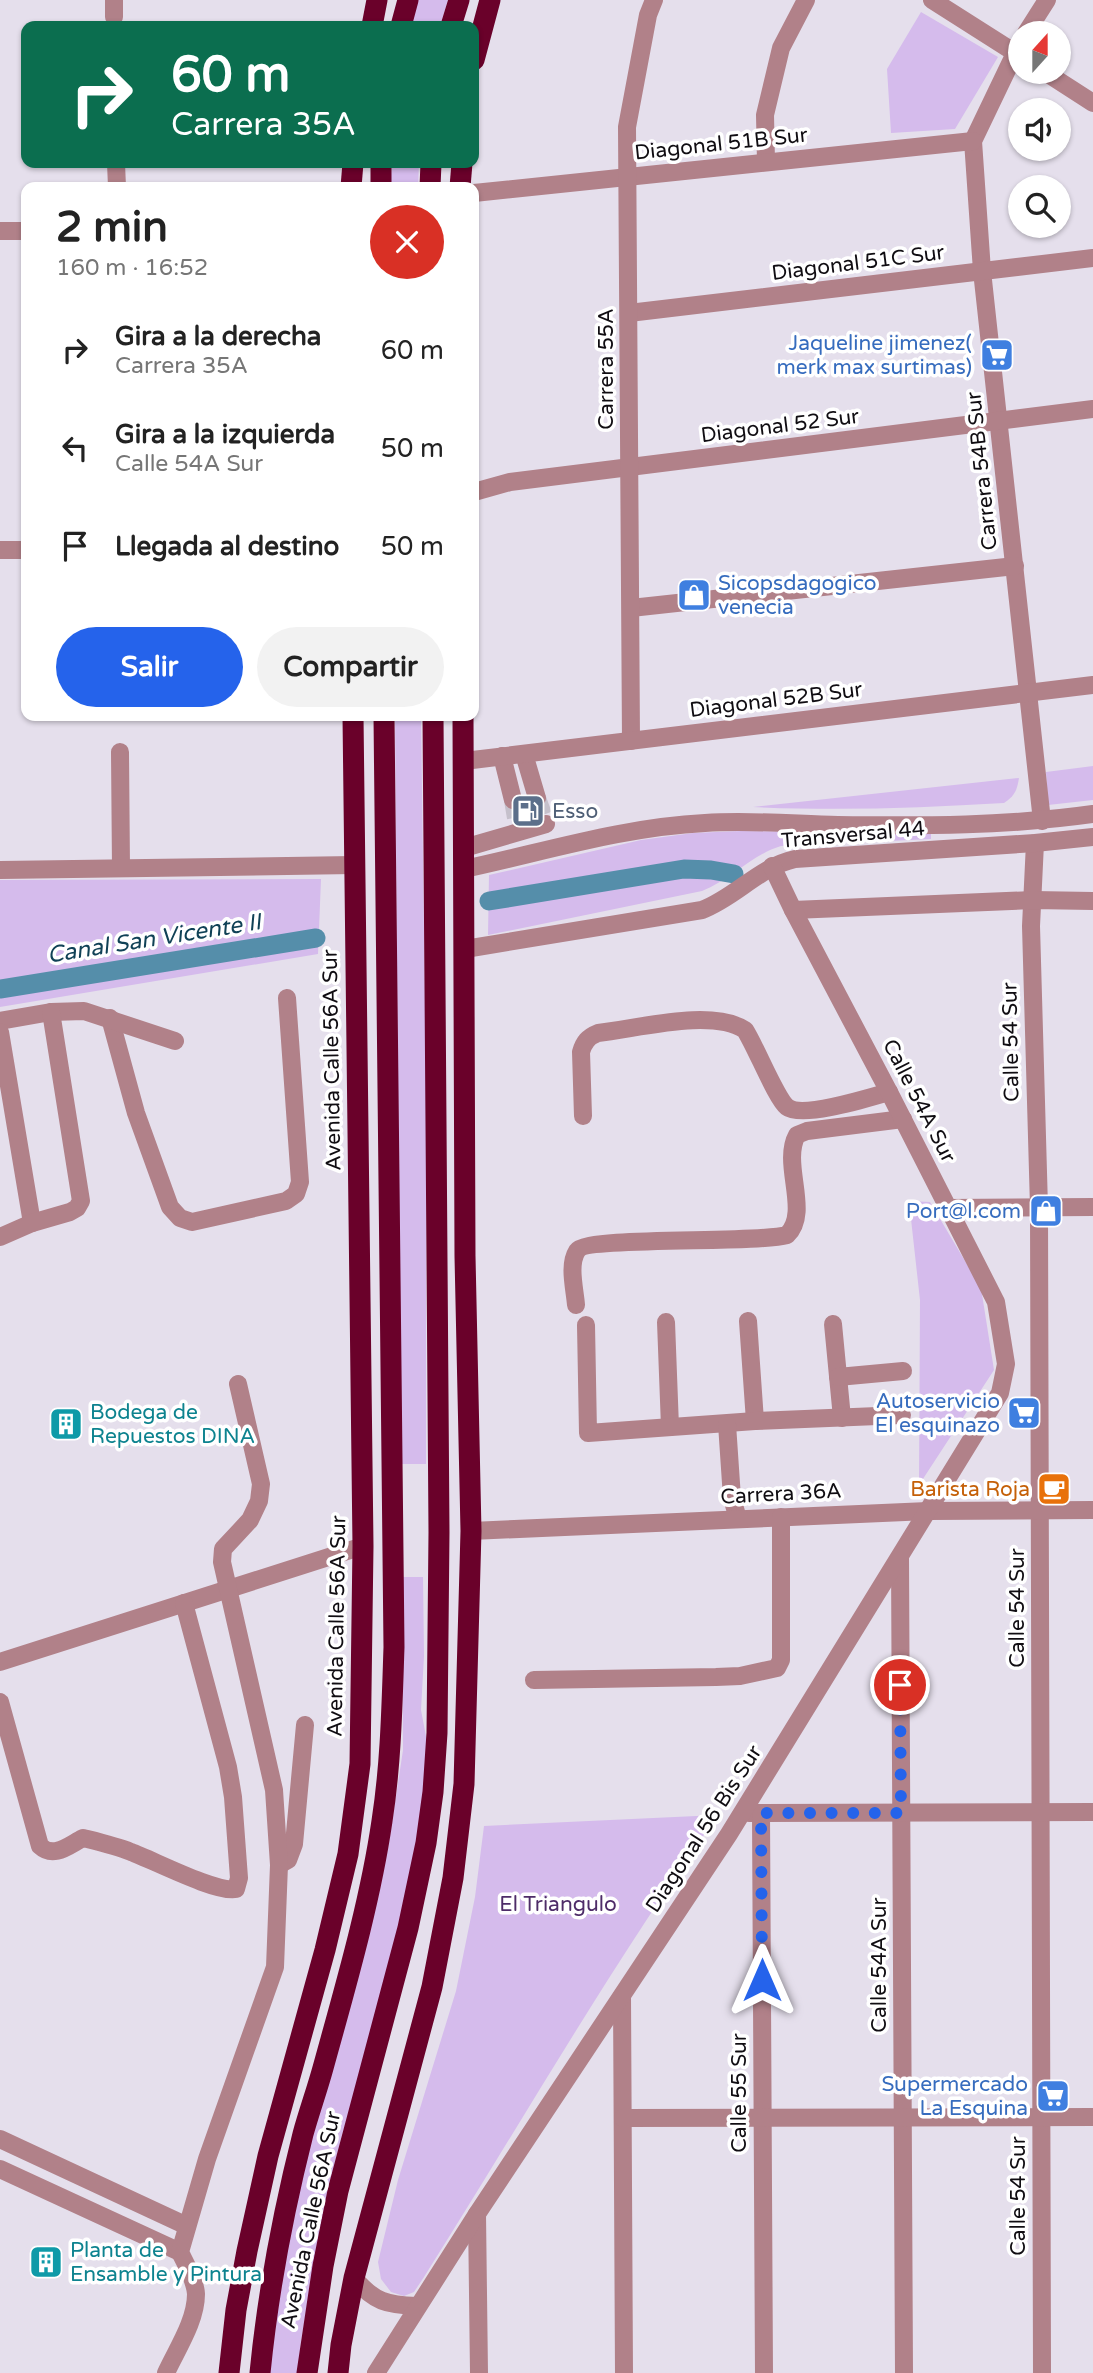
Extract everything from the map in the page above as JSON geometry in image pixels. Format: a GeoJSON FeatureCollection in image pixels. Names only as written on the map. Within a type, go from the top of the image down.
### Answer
{"type":"FeatureCollection","features":[{"type":"Feature","properties":{"kind":"highway"},"geometry":{"type":"LineString","coordinates":[[373,21],[377,0]]}},
{"type":"Feature","properties":{"kind":"highway"},"geometry":{"type":"LineString","coordinates":[[402,21],[408,0]]}},
{"type":"Feature","properties":{"kind":"highway"},"geometry":{"type":"LineString","coordinates":[[453,21],[459,0]]}},
{"type":"Feature","properties":{"kind":"highway"},"geometry":{"type":"LineString","coordinates":[[479,41],[490,0]]}},
{"type":"Feature","properties":{"kind":"highway","name":"Avenida Calle 56A Sur"},"geometry":{"type":"LineString","coordinates":[[229,2373],[236,2310],[268,2156],[334,1914],[355,1813],[362,1727],[363,1546],[353,721]]}},
{"type":"Feature","properties":{"kind":"highway"},"geometry":{"type":"LineString","coordinates":[[374,721],[384,754]]}},
{"type":"Feature","properties":{"kind":"highway","name":"Avenida Calle 56A Sur"},"geometry":{"type":"LineString","coordinates":[[260,2373],[272,2279],[304,2130],[326,2057],[374,1862],[382,1822],[391,1740],[394,1647],[384,721]]}},
{"type":"Feature","properties":{"kind":"highway","name":"Avenida Calle 56A Sur"},"geometry":{"type":"LineString","coordinates":[[307,2373],[323,2266],[338,2191],[390,2001],[419,1877],[433,1792],[437,1733],[439,1518],[433,721]]}},
{"type":"Feature","properties":{"kind":"highway"},"geometry":{"type":"LineString","coordinates":[[433,738],[439,721]]}},
{"type":"Feature","properties":{"kind":"highway"},"geometry":{"type":"LineString","coordinates":[[338,2373],[354,2278],[432,1987],[453,1878],[464,1784],[471,1531],[465,1256],[463,721]]}},
{"type":"Feature","properties":{"kind":"highway"},"geometry":{"type":"LineString","coordinates":[[437,1176],[465,1256]]}},
{"type":"Feature","properties":{"kind":"highway"},"geometry":{"type":"LineString","coordinates":[[360,1312],[389,1208]]}},
{"type":"Feature","properties":{"kind":"highway"},"geometry":{"type":"LineString","coordinates":[[419,1877],[464,1784]]}},
{"type":"Feature","properties":{"kind":"highway"},"geometry":{"type":"LineString","coordinates":[[304,2130],[303,2062],[306,2021]]}},
{"type":"Feature","properties":{"kind":"street","name":"Carrera 55A"},"geometry":{"type":"LineString","coordinates":[[631,741],[628,127],[648,15],[654,0]]}},
{"type":"Feature","properties":{"kind":"street"},"geometry":{"type":"LineString","coordinates":[[766,162],[765,115],[782,48],[806,0]]}},
{"type":"Feature","properties":{"kind":"street"},"geometry":{"type":"LineString","coordinates":[[932,0],[1008,44]]}},
{"type":"Feature","properties":{"kind":"street"},"geometry":{"type":"LineString","coordinates":[[1034,21],[1047,0]]}},
{"type":"Feature","properties":{"kind":"street","name":"Carrera 54B Sur"},"geometry":{"type":"LineString","coordinates":[[1008,70],[973,141],[982,271],[1042,821]]}},
{"type":"Feature","properties":{"kind":"street"},"geometry":{"type":"LineString","coordinates":[[1064,84],[1093,103]]}},
{"type":"Feature","properties":{"kind":"street","name":"Diagonal 51B Sur"},"geometry":{"type":"LineString","coordinates":[[479,192],[973,141]]}},
{"type":"Feature","properties":{"kind":"street"},"geometry":{"type":"LineString","coordinates":[[0,231],[21,231]]}},
{"type":"Feature","properties":{"kind":"street","name":"Diagonal 51C Sur"},"geometry":{"type":"LineString","coordinates":[[629,313],[1093,258]]}},
{"type":"Feature","properties":{"kind":"street","name":"Diagonal 52 Sur"},"geometry":{"type":"LineString","coordinates":[[479,491],[510,482],[1093,409]]}},
{"type":"Feature","properties":{"kind":"street"},"geometry":{"type":"LineString","coordinates":[[0,550],[21,550]]}},
{"type":"Feature","properties":{"kind":"street"},"geometry":{"type":"LineString","coordinates":[[631,608],[1015,566]]}},
{"type":"Feature","properties":{"kind":"street","name":"Diagonal 52B Sur"},"geometry":{"type":"LineString","coordinates":[[464,761],[1093,685]]}},
{"type":"Feature","properties":{"kind":"street"},"geometry":{"type":"LineString","coordinates":[[120,752],[121,868]]}},
{"type":"Feature","properties":{"kind":"street"},"geometry":{"type":"LineString","coordinates":[[524,754],[537,798]]}},
{"type":"Feature","properties":{"kind":"street"},"geometry":{"type":"LineString","coordinates":[[502,757],[513,800]]}},
{"type":"Feature","properties":{"kind":"street","name":"Transversal 44"},"geometry":{"type":"LineString","coordinates":[[464,869],[635,830],[705,822],[855,825],[1042,821],[1093,814]]}},
{"type":"Feature","properties":{"kind":"street"},"geometry":{"type":"LineString","coordinates":[[464,848],[517,827],[545,822],[554,849]]}},
{"type":"Feature","properties":{"kind":"street","name":"Transversal 44"},"geometry":{"type":"LineString","coordinates":[[465,949],[702,910],[716,904],[772,866],[795,859],[1093,837]]}},
{"type":"Feature","properties":{"kind":"street","name":"Calle 54 Sur"},"geometry":{"type":"LineString","coordinates":[[1035,843],[1033,900],[1040,1510],[1042,2373]]}},
{"type":"Feature","properties":{"kind":"street"},"geometry":{"type":"LineString","coordinates":[[0,870],[354,865]]}},
{"type":"Feature","properties":{"kind":"street","name":"Calle 54A Sur"},"geometry":{"type":"LineString","coordinates":[[772,866],[996,1302],[1006,1364]]}},
{"type":"Feature","properties":{"kind":"street"},"geometry":{"type":"LineString","coordinates":[[793,910],[1033,900],[1093,901]]}},
{"type":"Feature","properties":{"kind":"street"},"geometry":{"type":"LineString","coordinates":[[110,1018],[136,1113],[170,1206],[180,1218],[192,1222],[286,1201],[296,1194],[300,1182],[287,998]]}},
{"type":"Feature","properties":{"kind":"street"},"geometry":{"type":"LineString","coordinates":[[0,1021],[51,1012],[84,1011],[175,1041]]}},
{"type":"Feature","properties":{"kind":"street"},"geometry":{"type":"LineString","coordinates":[[0,1237],[32,1223],[70,1212],[77,1208],[81,1201],[51,1012]]}},
{"type":"Feature","properties":{"kind":"street"},"geometry":{"type":"LineString","coordinates":[[583,1115],[581,1052],[589,1037],[598,1033],[686,1022],[724,1022],[745,1030],[781,1100],[791,1110],[817,1108],[889,1092]]}},
{"type":"Feature","properties":{"kind":"street"},"geometry":{"type":"LineString","coordinates":[[0,1032],[32,1223]]}},
{"type":"Feature","properties":{"kind":"street"},"geometry":{"type":"LineString","coordinates":[[576,1305],[574,1258],[582,1246],[611,1242],[752,1240],[787,1235],[794,1225],[796,1199],[790,1153],[797,1135],[807,1131],[903,1119]]}},
{"type":"Feature","properties":{"kind":"street"},"geometry":{"type":"LineString","coordinates":[[948,1208],[1093,1208]]}},
{"type":"Feature","properties":{"kind":"street"},"geometry":{"type":"LineString","coordinates":[[748,1321],[755,1422]]}},
{"type":"Feature","properties":{"kind":"street"},"geometry":{"type":"LineString","coordinates":[[666,1322],[670,1427]]}},
{"type":"Feature","properties":{"kind":"street"},"geometry":{"type":"LineString","coordinates":[[833,1324],[842,1419]]}},
{"type":"Feature","properties":{"kind":"street"},"geometry":{"type":"LineString","coordinates":[[586,1325],[588,1433],[902,1415]]}},
{"type":"Feature","properties":{"kind":"street"},"geometry":{"type":"LineString","coordinates":[[1006,1364],[1038,1365]]}},
{"type":"Feature","properties":{"kind":"street","name":"Diagonal 56 Bis Sur"},"geometry":{"type":"LineString","coordinates":[[376,2373],[477,2214],[742,1813],[1000,1393],[1006,1364]]}},
{"type":"Feature","properties":{"kind":"street"},"geometry":{"type":"LineString","coordinates":[[838,1377],[903,1371]]}},
{"type":"Feature","properties":{"kind":"street"},"geometry":{"type":"LineString","coordinates":[[180,2252],[207,2158],[275,1968],[279,1865],[274,1790],[224,1576],[223,1549],[250,1520],[259,1501],[261,1484],[238,1384]]}},
{"type":"Feature","properties":{"kind":"street"},"geometry":{"type":"LineString","coordinates":[[727,1424],[732,1498],[738,1519]]}},
{"type":"Feature","properties":{"kind":"street","name":"Carrera 36A"},"geometry":{"type":"LineString","coordinates":[[471,1531],[928,1510],[1093,1510]]}},
{"type":"Feature","properties":{"kind":"street"},"geometry":{"type":"LineString","coordinates":[[534,1680],[740,1676],[777,1668],[781,1660],[780,1517]]}},
{"type":"Feature","properties":{"kind":"street"},"geometry":{"type":"LineString","coordinates":[[0,1662],[363,1546]]}},
{"type":"Feature","properties":{"kind":"street","name":"Calle 54A Sur"},"geometry":{"type":"LineString","coordinates":[[900,1558],[904,2373]]}},
{"type":"Feature","properties":{"kind":"street"},"geometry":{"type":"LineString","coordinates":[[0,1702],[43,1849],[49,1853],[57,1852],[83,1838],[130,1851],[230,1890],[236,1889],[239,1878],[230,1777],[184,1603]]}},
{"type":"Feature","properties":{"kind":"street"},"geometry":{"type":"LineString","coordinates":[[279,1865],[288,1860],[294,1844],[305,1725]]}},
{"type":"Feature","properties":{"kind":"street"},"geometry":{"type":"LineString","coordinates":[[742,1813],[1093,1812]]}},
{"type":"Feature","properties":{"kind":"street","name":"Calle 55 Sur"},"geometry":{"type":"LineString","coordinates":[[761,1813],[764,2373]]}},
{"type":"Feature","properties":{"kind":"street"},"geometry":{"type":"LineString","coordinates":[[622,1996],[624,2373]]}},
{"type":"Feature","properties":{"kind":"street"},"geometry":{"type":"LineString","coordinates":[[623,2118],[1093,2117]]}},
{"type":"Feature","properties":{"kind":"street"},"geometry":{"type":"LineString","coordinates":[[0,2139],[187,2226]]}},
{"type":"Feature","properties":{"kind":"street"},"geometry":{"type":"LineString","coordinates":[[0,2168],[180,2252],[192,2275],[196,2293],[194,2310],[166,2373]]}},
{"type":"Feature","properties":{"kind":"street"},"geometry":{"type":"LineString","coordinates":[[477,2214],[479,2373]]}},
{"type":"Feature","properties":{"kind":"street"},"geometry":{"type":"LineString","coordinates":[[354,2278],[368,2294],[391,2306],[417,2306]]}},
{"type":"Feature","properties":{"kind":"green space"},"geometry":{"type":"Polygon","coordinates":[[[418,0],[448,0],[442,21],[412,21],[418,0]]]}},
{"type":"Feature","properties":{"kind":"green space"},"geometry":{"type":"Polygon","coordinates":[[[921,12],[998,57],[955,129],[891,133],[887,69],[921,12]]]}},
{"type":"Feature","properties":{"kind":"green space"},"geometry":{"type":"Polygon","coordinates":[[[392,168],[419,168],[418,182],[390,182],[392,168]]]}},
{"type":"Feature","properties":{"kind":"green space"},"geometry":{"type":"Polygon","coordinates":[[[395,721],[421,721],[426,1080],[426,1464],[401,1464],[395,721]]]}},
{"type":"Feature","properties":{"kind":"green space"},"geometry":{"type":"Polygon","coordinates":[[[1093,766],[1093,800],[1048,805],[1046,772],[1093,766]]]}},
{"type":"Feature","properties":{"kind":"green space"},"geometry":{"type":"Polygon","coordinates":[[[1019,778],[1015,792],[1004,803],[816,809],[753,807],[1019,778]]]}},
{"type":"Feature","properties":{"kind":"green space"},"geometry":{"type":"Polygon","coordinates":[[[693,833],[931,833],[931,839],[781,846],[760,855],[702,891],[488,935],[489,875],[641,840],[693,833]]]}},
{"type":"Feature","properties":{"kind":"green space"},"geometry":{"type":"Polygon","coordinates":[[[321,879],[318,954],[0,1007],[0,880],[321,879]]]}},
{"type":"Feature","properties":{"kind":"green space"},"geometry":{"type":"Polygon","coordinates":[[[909,1201],[930,1202],[981,1288],[994,1370],[919,1485],[920,1300],[909,1201]]]}},
{"type":"Feature","properties":{"kind":"green space"},"geometry":{"type":"Polygon","coordinates":[[[402,1577],[423,1577],[424,1656],[421,1710],[428,1747],[422,1809],[412,1867],[375,2025],[324,2206],[298,2373],[269,2373],[279,2293],[296,2197],[388,1849],[403,1750],[402,1577]]]}},
{"type":"Feature","properties":{"kind":"green space","name":"El Triangulo"},"geometry":{"type":"Polygon","coordinates":[[[718,1815],[604,1986],[414,2292],[404,2296],[391,2292],[381,2279],[378,2262],[398,2180],[456,1991],[475,1897],[484,1826],[718,1815]]]}},
{"type":"Feature","properties":{"kind":"waterway","name":"Canal San Vicente II"},"geometry":{"type":"LineString","coordinates":[[489,901],[684,869],[734,874]]}},
{"type":"Feature","properties":{"kind":"waterway","name":"Canal San Vicente II"},"geometry":{"type":"LineString","coordinates":[[0,989],[316,938]]}},
{"type":"Feature","properties":{"kind":"tunnel"},"geometry":{"type":"LineString","coordinates":[[537,798],[545,820]]}},
{"type":"Feature","properties":{"kind":"tunnel"},"geometry":{"type":"LineString","coordinates":[[513,800],[517,824]]}},
{"type":"Feature","properties":{"kind":"place","name":"Jaqueline jimenez( merk max surtimas)"},"geometry":{"type":"Point","coordinates":[997,355]}},
{"type":"Feature","properties":{"kind":"place","name":"Sicopsdagogico venecia"},"geometry":{"type":"Point","coordinates":[694,595]}},
{"type":"Feature","properties":{"kind":"place","name":"Esso"},"geometry":{"type":"Point","coordinates":[528,811]}},
{"type":"Feature","properties":{"kind":"place","name":"Port@l.com"},"geometry":{"type":"Point","coordinates":[1046,1211]}},
{"type":"Feature","properties":{"kind":"place","name":"Autoservicio El esquinazo"},"geometry":{"type":"Point","coordinates":[1024,1413]}},
{"type":"Feature","properties":{"kind":"place","name":"Bodega de Repuestos DINA"},"geometry":{"type":"Point","coordinates":[66,1424]}},
{"type":"Feature","properties":{"kind":"place","name":"Barista Roja"},"geometry":{"type":"Point","coordinates":[1054,1489]}},
{"type":"Feature","properties":{"kind":"place","name":"Supermercado La Esquina"},"geometry":{"type":"Point","coordinates":[1053,2096]}},
{"type":"Feature","properties":{"kind":"place","name":"Planta de Ensamble y Pintura"},"geometry":{"type":"Point","coordinates":[46,2262]}},
{"type":"Feature","properties":{"kind":"route"},"geometry":{"type":"LineString","coordinates":[[762,1980],[761,1813],[901,1813],[900,1685]]}}]}
